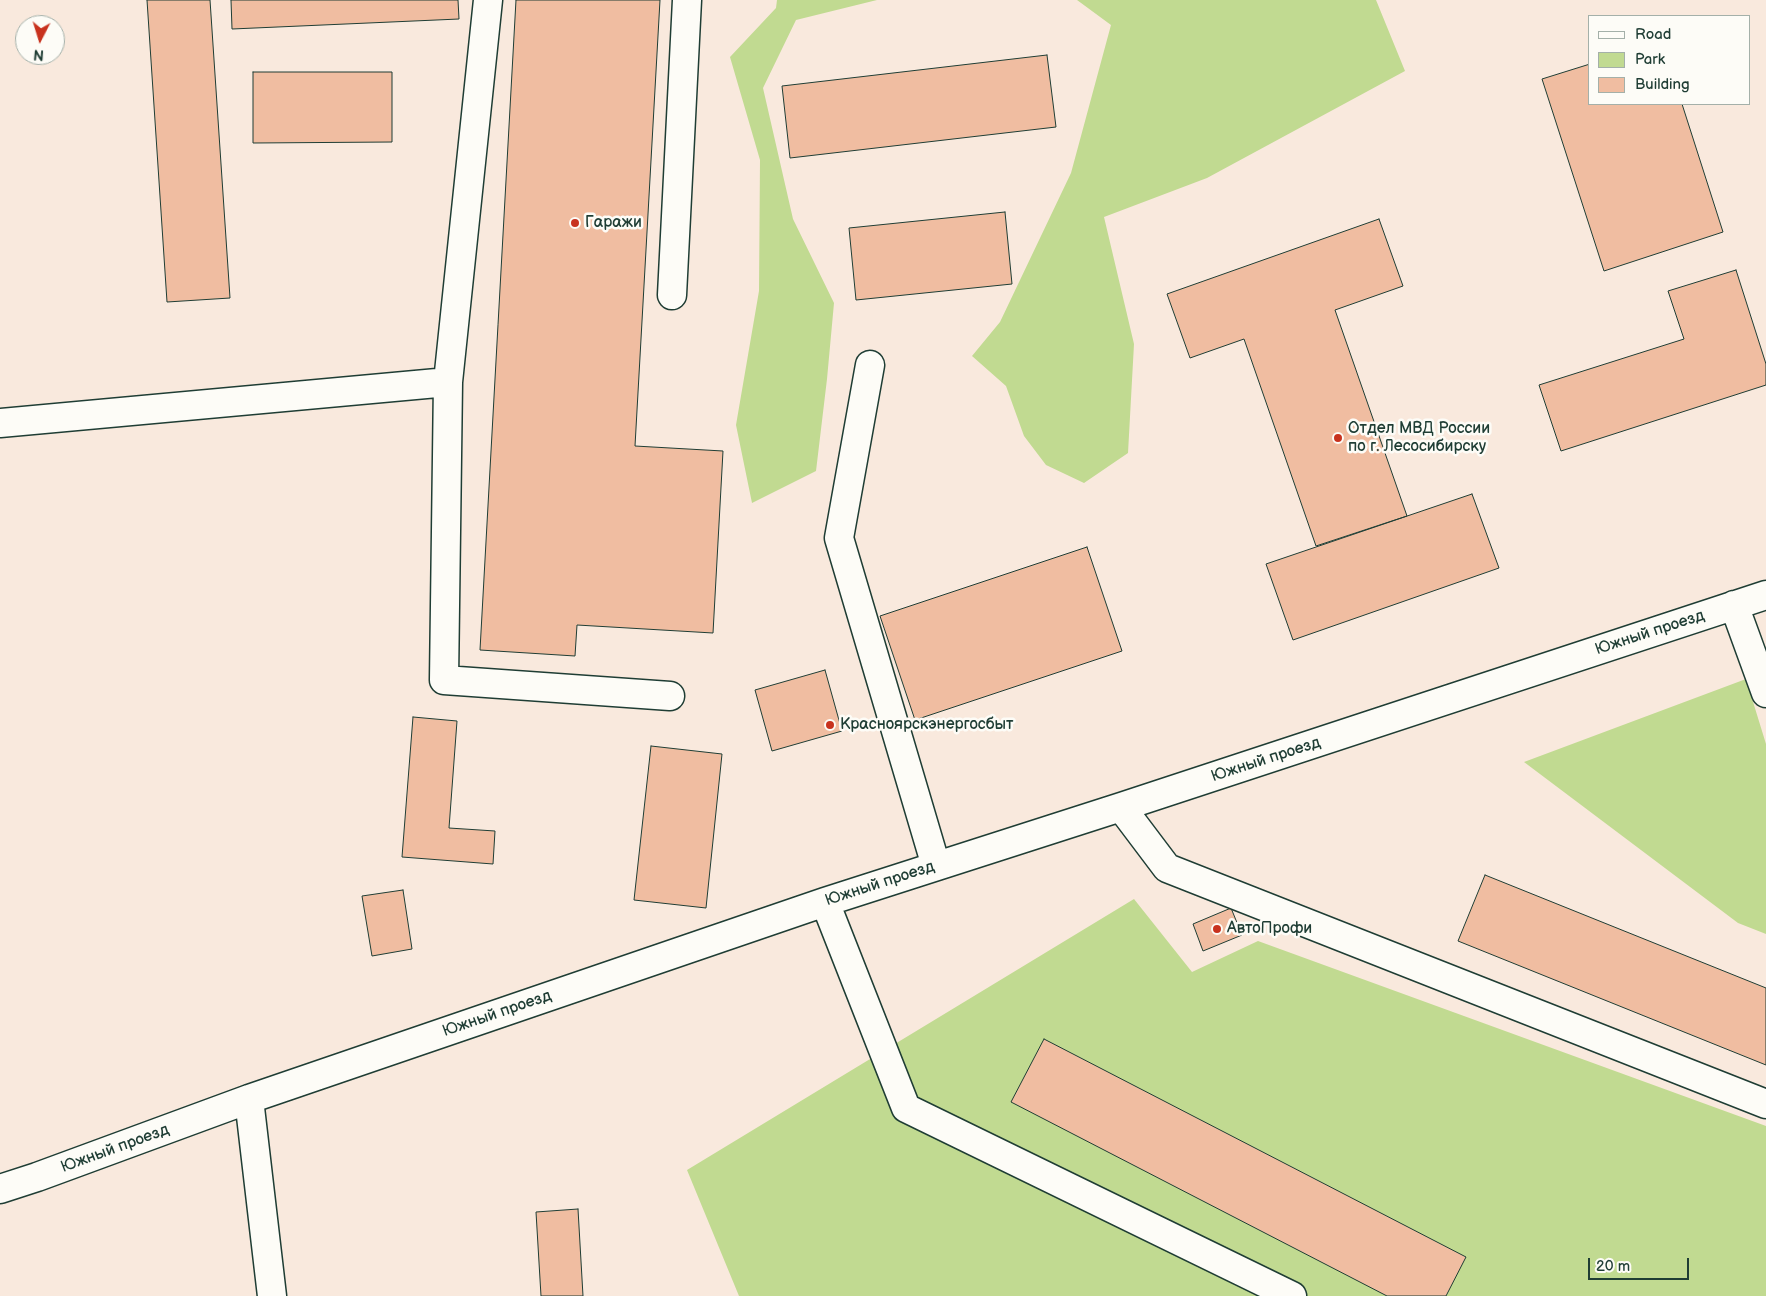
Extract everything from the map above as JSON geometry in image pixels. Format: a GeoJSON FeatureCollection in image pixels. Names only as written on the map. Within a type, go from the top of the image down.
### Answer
{"type":"FeatureCollection","features":[{"type":"Feature","properties":{"kind":"street"},"geometry":{"type":"LineString","coordinates":[[488,0],[448,382],[444,680],[670,696]]}},
{"type":"Feature","properties":{"kind":"street"},"geometry":{"type":"LineString","coordinates":[[672,295],[687,0]]}},
{"type":"Feature","properties":{"kind":"street"},"geometry":{"type":"LineString","coordinates":[[870,365],[839,538],[936,866]]}},
{"type":"Feature","properties":{"kind":"street"},"geometry":{"type":"LineString","coordinates":[[0,423],[448,382]]}},
{"type":"Feature","properties":{"kind":"street","name":"Южный проезд"},"geometry":{"type":"LineString","coordinates":[[0,1189],[38,1177],[249,1099],[825,902],[1766,595]]}},
{"type":"Feature","properties":{"kind":"street"},"geometry":{"type":"LineString","coordinates":[[1734,605],[1766,693]]}},
{"type":"Feature","properties":{"kind":"street"},"geometry":{"type":"LineString","coordinates":[[1121,807],[1168,868],[1766,1104]]}},
{"type":"Feature","properties":{"kind":"street"},"geometry":{"type":"LineString","coordinates":[[825,902],[906,1108],[1292,1296]]}},
{"type":"Feature","properties":{"kind":"street"},"geometry":{"type":"LineString","coordinates":[[249,1099],[272,1296]]}},
{"type":"Feature","properties":{"kind":"green space"},"geometry":{"type":"Polygon","coordinates":[[[777,0],[877,0],[796,20],[763,88],[793,219],[834,303],[816,471],[752,503],[736,425],[759,291],[760,160],[730,57],[776,8],[777,0]]]}},
{"type":"Feature","properties":{"kind":"green space"},"geometry":{"type":"Polygon","coordinates":[[[1077,0],[1376,0],[1405,71],[1207,178],[1104,217],[1134,344],[1128,453],[1084,483],[1046,465],[1024,436],[1006,386],[972,356],[1000,322],[1071,173],[1111,25],[1077,0]]]}},
{"type":"Feature","properties":{"kind":"green space"},"geometry":{"type":"Polygon","coordinates":[[[1746,679],[1766,744],[1766,934],[1738,923],[1524,762],[1746,679]]]}},
{"type":"Feature","properties":{"kind":"green space"},"geometry":{"type":"Polygon","coordinates":[[[1134,899],[1192,972],[1258,941],[1766,1126],[1766,1296],[739,1296],[687,1170],[1134,899]]]}},
{"type":"Feature","properties":{"kind":"building"},"geometry":{"type":"Polygon","coordinates":[[[147,0],[210,0],[230,298],[167,302],[147,0]]]}},
{"type":"Feature","properties":{"kind":"building"},"geometry":{"type":"Polygon","coordinates":[[[231,0],[458,0],[459,19],[232,29],[231,0]]]}},
{"type":"Feature","properties":{"kind":"building","name":"Гаражи"},"geometry":{"type":"Polygon","coordinates":[[[516,0],[660,0],[635,446],[723,451],[713,633],[577,625],[575,656],[480,650],[516,0]]]}},
{"type":"Feature","properties":{"kind":"building"},"geometry":{"type":"Polygon","coordinates":[[[1047,55],[1056,127],[790,158],[782,86],[1047,55]]]}},
{"type":"Feature","properties":{"kind":"building"},"geometry":{"type":"Polygon","coordinates":[[[1588,65],[1588,105],[1682,105],[1723,232],[1604,271],[1542,79],[1588,65]]]}},
{"type":"Feature","properties":{"kind":"building"},"geometry":{"type":"Polygon","coordinates":[[[253,72],[392,72],[392,142],[253,143],[253,72]]]}},
{"type":"Feature","properties":{"kind":"building"},"geometry":{"type":"Polygon","coordinates":[[[1005,212],[1012,284],[856,300],[849,228],[1005,212]]]}},
{"type":"Feature","properties":{"kind":"building"},"geometry":{"type":"Polygon","coordinates":[[[1379,219],[1403,286],[1335,310],[1407,516],[1316,546],[1244,339],[1190,358],[1167,294],[1379,219]]]}},
{"type":"Feature","properties":{"kind":"building"},"geometry":{"type":"Polygon","coordinates":[[[1736,270],[1766,364],[1766,385],[1561,451],[1539,385],[1684,339],[1668,291],[1736,270]]]}},
{"type":"Feature","properties":{"kind":"building"},"geometry":{"type":"Polygon","coordinates":[[[1472,494],[1499,568],[1293,640],[1266,564],[1472,494]]]}},
{"type":"Feature","properties":{"kind":"building"},"geometry":{"type":"Polygon","coordinates":[[[1087,547],[1122,651],[915,720],[880,616],[1087,547]]]}},
{"type":"Feature","properties":{"kind":"building"},"geometry":{"type":"Polygon","coordinates":[[[825,670],[842,731],[772,751],[755,690],[825,670]]]}},
{"type":"Feature","properties":{"kind":"building"},"geometry":{"type":"Polygon","coordinates":[[[413,717],[457,721],[449,828],[495,831],[493,864],[402,857],[413,717]]]}},
{"type":"Feature","properties":{"kind":"building"},"geometry":{"type":"Polygon","coordinates":[[[651,746],[722,754],[706,908],[634,900],[651,746]]]}},
{"type":"Feature","properties":{"kind":"building"},"geometry":{"type":"Polygon","coordinates":[[[1485,875],[1766,988],[1766,1065],[1458,941],[1485,875]]]}},
{"type":"Feature","properties":{"kind":"building"},"geometry":{"type":"Polygon","coordinates":[[[403,890],[412,949],[372,956],[362,896],[403,890]]]}},
{"type":"Feature","properties":{"kind":"building","name":"АвтоПрофи"},"geometry":{"type":"Polygon","coordinates":[[[1231,908],[1242,935],[1203,951],[1193,924],[1231,908]]]}},
{"type":"Feature","properties":{"kind":"building"},"geometry":{"type":"Polygon","coordinates":[[[1044,1039],[1466,1257],[1446,1296],[1387,1296],[1011,1102],[1044,1039]]]}},
{"type":"Feature","properties":{"kind":"building"},"geometry":{"type":"Polygon","coordinates":[[[578,1209],[583,1296],[541,1296],[536,1212],[578,1209]]]}},
{"type":"Feature","properties":{"kind":"place","name":"Гаражи"},"geometry":{"type":"Point","coordinates":[575,223]}},
{"type":"Feature","properties":{"kind":"place","name":"Отдел МВД России по г. Лесосибирску"},"geometry":{"type":"Point","coordinates":[1338,438]}},
{"type":"Feature","properties":{"kind":"place","name":"Красноярскэнергосбыт"},"geometry":{"type":"Point","coordinates":[830,725]}},
{"type":"Feature","properties":{"kind":"place","name":"АвтоПрофи"},"geometry":{"type":"Point","coordinates":[1217,929]}}]}
